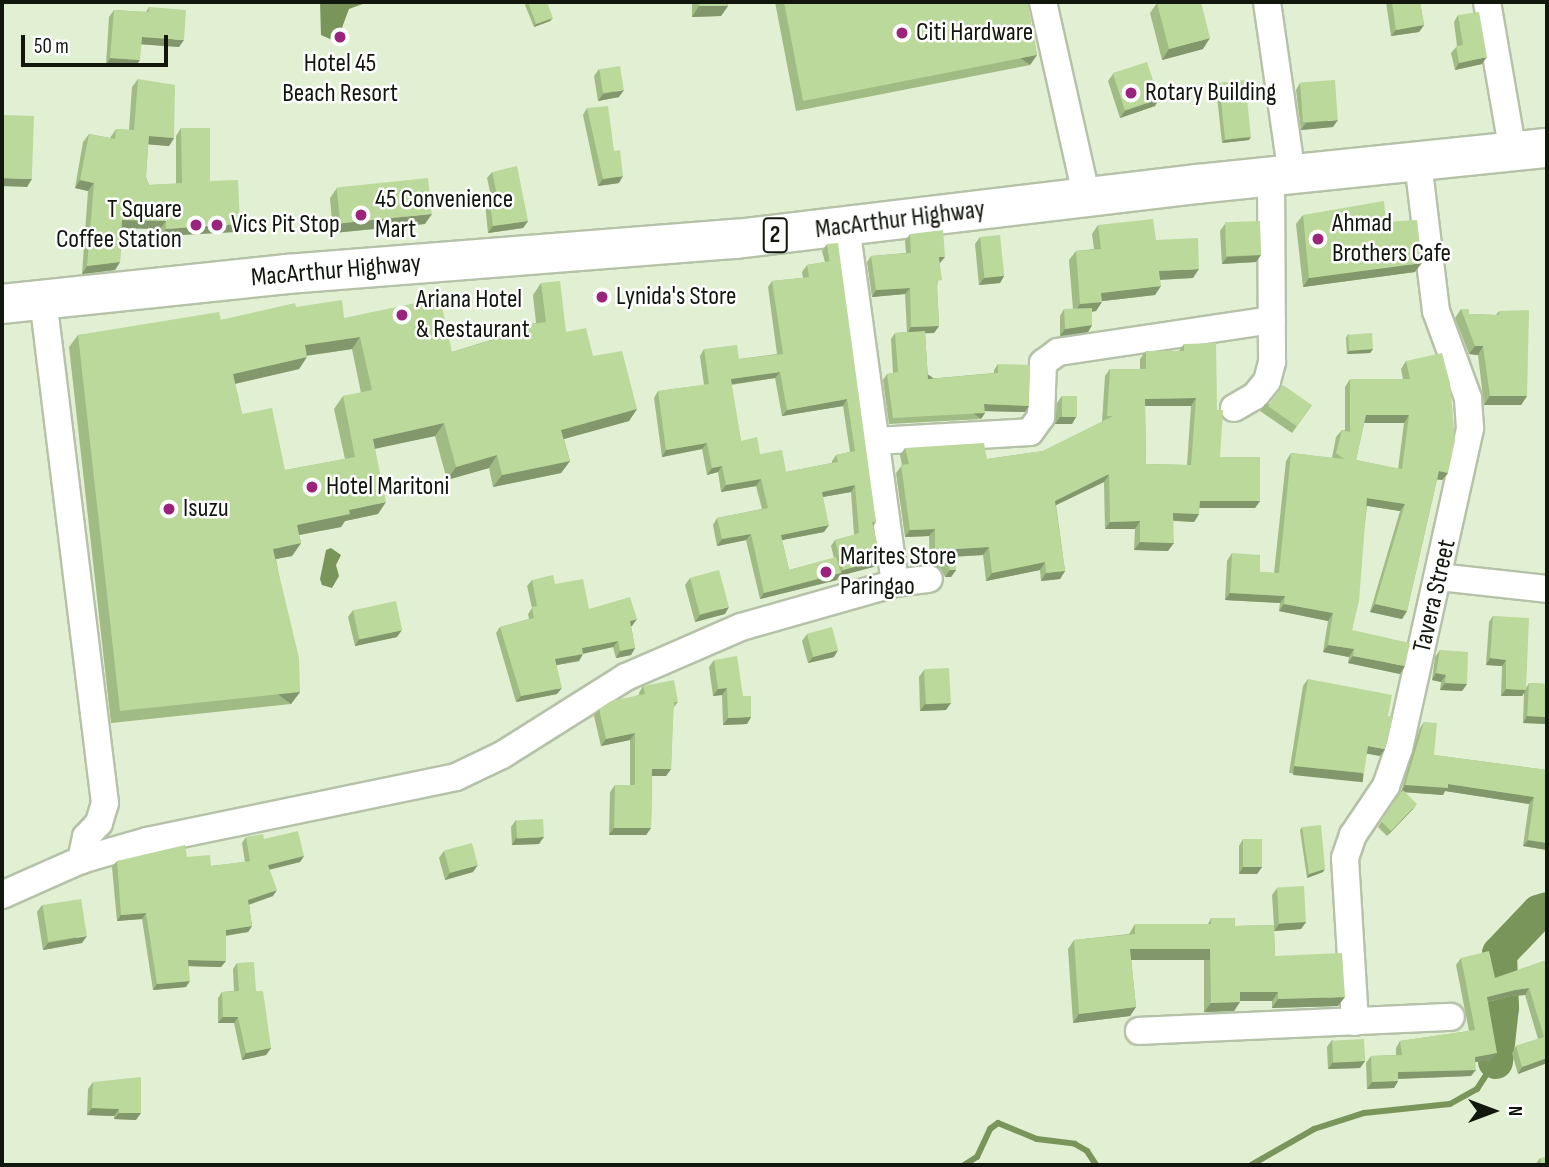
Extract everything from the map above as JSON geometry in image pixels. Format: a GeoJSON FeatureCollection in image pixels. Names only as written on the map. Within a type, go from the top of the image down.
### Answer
{"type":"FeatureCollection","features":[{"type":"Feature","properties":{"kind":"highway","name":"MacArthur Highway"},"geometry":{"type":"LineString","coordinates":[[2,304],[846,226],[1530,150]]}},
{"type":"Feature","properties":{"kind":"street"},"geometry":{"type":"LineString","coordinates":[[1043,2],[1087,199]]}},
{"type":"Feature","properties":{"kind":"street"},"geometry":{"type":"LineString","coordinates":[[1234,408],[1255,396],[1267,381],[1272,320],[1282,176],[1267,2]]}},
{"type":"Feature","properties":{"kind":"street"},"geometry":{"type":"LineString","coordinates":[[1487,2],[1530,150]]}},
{"type":"Feature","properties":{"kind":"street","name":"Tavera Street"},"geometry":{"type":"LineString","coordinates":[[1355,1022],[1345,858],[1353,835],[1393,768],[1439,578],[1470,411],[1436,311],[1418,163]]}},
{"type":"Feature","properties":{"kind":"street"},"geometry":{"type":"LineString","coordinates":[[846,226],[895,583]]}},
{"type":"Feature","properties":{"kind":"street"},"geometry":{"type":"LineString","coordinates":[[43,299],[104,803],[99,823],[86,837],[81,860]]}},
{"type":"Feature","properties":{"kind":"street"},"geometry":{"type":"LineString","coordinates":[[876,441],[1030,432],[1041,417],[1043,363],[1058,352],[1272,320]]}},
{"type":"Feature","properties":{"kind":"street"},"geometry":{"type":"LineString","coordinates":[[1439,578],[1547,589]]}},
{"type":"Feature","properties":{"kind":"street"},"geometry":{"type":"LineString","coordinates":[[2,895],[81,860],[147,841],[456,777],[502,755],[626,677],[741,626],[895,583],[929,579]]}},
{"type":"Feature","properties":{"kind":"street"},"geometry":{"type":"LineString","coordinates":[[1139,1031],[1451,1017]]}},
{"type":"Feature","properties":{"kind":"shaded area"},"geometry":{"type":"Polygon","coordinates":[[[320,2],[368,2],[349,9],[340,33],[330,39],[321,35],[320,2]]]}},
{"type":"Feature","properties":{"kind":"shaded area"},"geometry":{"type":"Polygon","coordinates":[[[331,548],[341,555],[336,565],[339,576],[332,588],[322,585],[320,579],[326,550],[331,548]]]}},
{"type":"Feature","properties":{"kind":"building"},"geometry":{"type":"Polygon","coordinates":[[[528,2],[547,2],[553,18],[536,24],[528,2]]]}},
{"type":"Feature","properties":{"kind":"building"},"geometry":{"type":"Polygon","coordinates":[[[699,2],[728,2],[728,6],[699,6],[699,2]]]}},
{"type":"Feature","properties":{"kind":"building","name":"Citi Hardware"},"geometry":{"type":"Polygon","coordinates":[[[784,2],[1027,2],[1037,55],[803,101],[784,2]]]}},
{"type":"Feature","properties":{"kind":"building"},"geometry":{"type":"Polygon","coordinates":[[[1201,2],[1210,38],[1169,49],[1157,3],[1201,2]]]}},
{"type":"Feature","properties":{"kind":"building"},"geometry":{"type":"Polygon","coordinates":[[[1392,2],[1420,2],[1424,25],[1396,30],[1392,2]]]}},
{"type":"Feature","properties":{"kind":"building"},"geometry":{"type":"Polygon","coordinates":[[[149,7],[186,10],[184,40],[142,37],[140,60],[110,58],[114,10],[149,12],[149,7]]]}},
{"type":"Feature","properties":{"kind":"building"},"geometry":{"type":"Polygon","coordinates":[[[1479,12],[1487,57],[1459,63],[1456,46],[1463,45],[1458,15],[1479,12]]]}},
{"type":"Feature","properties":{"kind":"building","name":"Rotary Building"},"geometry":{"type":"Polygon","coordinates":[[[1147,62],[1159,99],[1125,110],[1113,73],[1147,62]]]}},
{"type":"Feature","properties":{"kind":"building"},"geometry":{"type":"Polygon","coordinates":[[[620,66],[624,90],[603,93],[599,69],[620,66]]]}},
{"type":"Feature","properties":{"kind":"building"},"geometry":{"type":"Polygon","coordinates":[[[138,79],[175,85],[174,138],[149,136],[146,177],[149,185],[182,183],[181,128],[210,128],[210,181],[238,180],[240,224],[166,229],[166,221],[122,220],[120,262],[87,266],[94,183],[80,180],[89,134],[115,139],[116,129],[134,130],[138,79]]]}},
{"type":"Feature","properties":{"kind":"building"},"geometry":{"type":"Polygon","coordinates":[[[1245,80],[1251,137],[1225,139],[1219,83],[1245,80]]]}},
{"type":"Feature","properties":{"kind":"building"},"geometry":{"type":"Polygon","coordinates":[[[1335,80],[1338,120],[1303,122],[1300,82],[1335,80]]]}},
{"type":"Feature","properties":{"kind":"building"},"geometry":{"type":"Polygon","coordinates":[[[608,106],[614,151],[620,150],[623,176],[603,179],[587,108],[608,106]]]}},
{"type":"Feature","properties":{"kind":"building"},"geometry":{"type":"Polygon","coordinates":[[[2,115],[34,116],[32,179],[2,178],[2,115]]]}},
{"type":"Feature","properties":{"kind":"building"},"geometry":{"type":"Polygon","coordinates":[[[517,166],[528,221],[493,226],[489,196],[497,195],[492,172],[517,166]]]}},
{"type":"Feature","properties":{"kind":"building"},"geometry":{"type":"Polygon","coordinates":[[[428,178],[432,214],[340,223],[337,188],[428,178]]]}},
{"type":"Feature","properties":{"kind":"building"},"geometry":{"type":"Polygon","coordinates":[[[1384,201],[1386,222],[1417,220],[1422,263],[1309,278],[1303,215],[1384,201]]]}},
{"type":"Feature","properties":{"kind":"building"},"geometry":{"type":"Polygon","coordinates":[[[1153,219],[1156,240],[1198,238],[1199,269],[1159,271],[1161,286],[1101,293],[1102,302],[1080,304],[1076,251],[1101,249],[1098,225],[1153,219]]]}},
{"type":"Feature","properties":{"kind":"building"},"geometry":{"type":"Polygon","coordinates":[[[1260,221],[1261,255],[1226,256],[1225,222],[1260,221]]]}},
{"type":"Feature","properties":{"kind":"building"},"geometry":{"type":"Polygon","coordinates":[[[943,230],[945,257],[939,257],[942,280],[937,281],[939,326],[911,327],[910,288],[876,290],[871,256],[911,253],[910,234],[943,230]]]}},
{"type":"Feature","properties":{"kind":"building"},"geometry":{"type":"Polygon","coordinates":[[[1000,235],[1004,276],[984,278],[980,237],[1000,235]]]}},
{"type":"Feature","properties":{"kind":"building"},"geometry":{"type":"Polygon","coordinates":[[[838,243],[876,522],[872,522],[881,560],[843,570],[835,540],[859,533],[855,485],[822,492],[829,525],[781,535],[789,570],[836,557],[841,573],[764,593],[751,534],[722,539],[717,518],[768,508],[761,479],[726,485],[722,466],[712,468],[707,443],[666,450],[658,391],[709,384],[704,349],[737,345],[739,359],[783,354],[772,281],[809,277],[807,265],[830,261],[827,244],[838,243]],[[780,372],[731,379],[741,441],[757,437],[760,454],[782,450],[786,472],[838,462],[836,455],[855,451],[847,399],[787,410],[780,372]]]}},
{"type":"Feature","properties":{"kind":"building"},"geometry":{"type":"Polygon","coordinates":[[[560,281],[566,332],[586,328],[593,356],[622,351],[637,409],[561,430],[570,461],[502,475],[497,455],[456,467],[444,423],[373,439],[386,502],[349,510],[350,514],[297,525],[301,543],[273,549],[299,658],[300,692],[120,711],[78,335],[219,312],[221,320],[295,303],[296,307],[342,300],[344,318],[440,298],[452,352],[503,337],[502,328],[546,322],[541,283],[560,281]],[[360,337],[305,345],[307,357],[233,374],[242,414],[272,408],[285,470],[355,457],[343,396],[372,390],[360,337]]]}},
{"type":"Feature","properties":{"kind":"building"},"geometry":{"type":"Polygon","coordinates":[[[1092,308],[1092,325],[1065,329],[1064,309],[1092,308]]]}},
{"type":"Feature","properties":{"kind":"building"},"geometry":{"type":"Polygon","coordinates":[[[1461,309],[1469,309],[1469,314],[1499,315],[1499,311],[1529,310],[1527,396],[1490,396],[1483,346],[1475,346],[1461,309]]]}},
{"type":"Feature","properties":{"kind":"building"},"geometry":{"type":"Polygon","coordinates":[[[925,331],[928,379],[998,373],[998,364],[1030,365],[1029,406],[984,404],[985,413],[893,418],[887,374],[898,372],[895,333],[925,331]]]}},
{"type":"Feature","properties":{"kind":"building"},"geometry":{"type":"Polygon","coordinates":[[[1372,333],[1373,349],[1349,351],[1348,335],[1372,333]]]}},
{"type":"Feature","properties":{"kind":"building"},"geometry":{"type":"Polygon","coordinates":[[[1216,343],[1217,410],[1223,410],[1220,457],[1260,457],[1260,501],[1200,501],[1199,514],[1173,513],[1174,543],[1140,542],[1140,521],[1110,522],[1109,474],[1055,501],[1065,571],[1046,573],[1045,562],[992,573],[989,547],[956,549],[956,570],[950,570],[946,562],[935,556],[935,529],[910,530],[901,465],[909,464],[905,448],[984,443],[987,459],[1043,451],[1113,416],[1107,416],[1110,369],[1146,369],[1146,351],[1184,351],[1184,344],[1216,343]],[[1196,398],[1145,399],[1146,464],[1191,465],[1196,398]]]}},
{"type":"Feature","properties":{"kind":"building"},"geometry":{"type":"Polygon","coordinates":[[[1442,353],[1450,383],[1455,441],[1448,473],[1439,471],[1407,611],[1375,604],[1405,504],[1367,498],[1359,601],[1352,630],[1410,643],[1405,666],[1353,656],[1354,649],[1328,645],[1333,613],[1284,604],[1285,596],[1230,593],[1232,553],[1260,555],[1260,572],[1279,573],[1291,453],[1344,459],[1336,453],[1342,430],[1350,432],[1350,379],[1410,379],[1406,361],[1442,353]],[[1366,415],[1356,460],[1402,469],[1409,415],[1366,415]]]}},
{"type":"Feature","properties":{"kind":"building"},"geometry":{"type":"Polygon","coordinates":[[[1283,385],[1312,405],[1297,426],[1268,406],[1283,385]]]}},
{"type":"Feature","properties":{"kind":"building"},"geometry":{"type":"Polygon","coordinates":[[[1062,396],[1077,396],[1077,417],[1062,417],[1062,396]]]}},
{"type":"Feature","properties":{"kind":"building"},"geometry":{"type":"Polygon","coordinates":[[[719,570],[729,607],[700,614],[690,578],[719,570]]]}},
{"type":"Feature","properties":{"kind":"building"},"geometry":{"type":"Polygon","coordinates":[[[553,575],[555,584],[583,579],[589,609],[630,597],[637,619],[630,621],[635,648],[620,651],[618,641],[582,648],[583,654],[555,659],[562,688],[521,696],[500,627],[534,618],[532,607],[537,606],[532,580],[553,575]]]}},
{"type":"Feature","properties":{"kind":"building"},"geometry":{"type":"Polygon","coordinates":[[[396,601],[402,630],[359,639],[353,610],[396,601]]]}},
{"type":"Feature","properties":{"kind":"building"},"geometry":{"type":"Polygon","coordinates":[[[1493,616],[1529,618],[1526,690],[1506,689],[1506,660],[1490,658],[1493,616]]]}},
{"type":"Feature","properties":{"kind":"building"},"geometry":{"type":"Polygon","coordinates":[[[832,627],[838,650],[813,657],[807,634],[832,627]]]}},
{"type":"Feature","properties":{"kind":"building"},"geometry":{"type":"Polygon","coordinates":[[[1440,650],[1468,652],[1467,684],[1445,683],[1446,675],[1436,673],[1440,650]]]}},
{"type":"Feature","properties":{"kind":"building"},"geometry":{"type":"Polygon","coordinates":[[[737,656],[743,696],[751,696],[751,717],[728,718],[727,688],[718,689],[714,660],[737,656]]]}},
{"type":"Feature","properties":{"kind":"building"},"geometry":{"type":"Polygon","coordinates":[[[949,668],[951,703],[926,704],[924,669],[949,668]]]}},
{"type":"Feature","properties":{"kind":"building"},"geometry":{"type":"Polygon","coordinates":[[[1308,679],[1392,695],[1388,716],[1393,717],[1385,749],[1368,746],[1364,773],[1294,766],[1308,679]]]}},
{"type":"Feature","properties":{"kind":"building"},"geometry":{"type":"Polygon","coordinates":[[[674,680],[678,702],[674,702],[671,769],[652,769],[651,828],[614,828],[615,785],[635,785],[635,733],[606,739],[599,709],[611,701],[645,694],[643,686],[674,680]]]}},
{"type":"Feature","properties":{"kind":"building"},"geometry":{"type":"Polygon","coordinates":[[[1529,683],[1547,684],[1545,717],[1527,716],[1529,683]]]}},
{"type":"Feature","properties":{"kind":"building"},"geometry":{"type":"Polygon","coordinates":[[[1424,722],[1437,723],[1434,755],[1547,770],[1547,843],[1528,840],[1534,797],[1448,784],[1448,788],[1405,785],[1424,722]]]}},
{"type":"Feature","properties":{"kind":"building"},"geometry":{"type":"Polygon","coordinates":[[[1403,790],[1417,804],[1391,831],[1381,821],[1403,790]]]}},
{"type":"Feature","properties":{"kind":"building"},"geometry":{"type":"Polygon","coordinates":[[[543,819],[544,837],[517,838],[516,820],[543,819]]]}},
{"type":"Feature","properties":{"kind":"building"},"geometry":{"type":"Polygon","coordinates":[[[1321,825],[1325,869],[1309,874],[1302,827],[1321,825]]]}},
{"type":"Feature","properties":{"kind":"building"},"geometry":{"type":"Polygon","coordinates":[[[298,831],[304,856],[268,865],[277,890],[248,900],[252,926],[226,930],[226,961],[188,960],[190,981],[157,984],[146,913],[121,915],[117,861],[185,845],[187,857],[210,855],[211,866],[250,861],[246,837],[263,834],[264,839],[298,831]]]}},
{"type":"Feature","properties":{"kind":"building"},"geometry":{"type":"Polygon","coordinates":[[[1243,839],[1262,839],[1262,867],[1243,867],[1243,839]]]}},
{"type":"Feature","properties":{"kind":"building"},"geometry":{"type":"Polygon","coordinates":[[[472,843],[478,865],[450,873],[444,851],[472,843]]]}},
{"type":"Feature","properties":{"kind":"building"},"geometry":{"type":"Polygon","coordinates":[[[1304,886],[1306,922],[1279,923],[1277,887],[1304,886]]]}},
{"type":"Feature","properties":{"kind":"building"},"geometry":{"type":"Polygon","coordinates":[[[81,899],[87,936],[48,942],[42,905],[81,899]]]}},
{"type":"Feature","properties":{"kind":"building"},"geometry":{"type":"Polygon","coordinates":[[[1211,918],[1235,918],[1235,926],[1274,925],[1275,956],[1342,953],[1345,997],[1278,999],[1278,992],[1240,992],[1240,1002],[1211,1003],[1210,949],[1130,949],[1136,1007],[1079,1014],[1074,940],[1135,934],[1135,924],[1211,924],[1211,918]]]}},
{"type":"Feature","properties":{"kind":"building"},"geometry":{"type":"Polygon","coordinates":[[[1489,951],[1495,978],[1547,960],[1547,1058],[1522,1067],[1516,1046],[1544,1037],[1529,988],[1487,997],[1497,1053],[1475,1057],[1476,1070],[1398,1072],[1398,1081],[1372,1082],[1371,1056],[1402,1055],[1400,1041],[1475,1030],[1461,958],[1489,951]]]}},
{"type":"Feature","properties":{"kind":"building"},"geometry":{"type":"Polygon","coordinates":[[[254,962],[256,991],[263,991],[271,1048],[246,1053],[238,1017],[223,1017],[222,992],[239,991],[237,963],[254,962]]]}},
{"type":"Feature","properties":{"kind":"building"},"geometry":{"type":"Polygon","coordinates":[[[1364,1039],[1365,1061],[1333,1063],[1332,1041],[1364,1039]]]}},
{"type":"Feature","properties":{"kind":"building"},"geometry":{"type":"Polygon","coordinates":[[[141,1077],[141,1113],[119,1113],[119,1109],[92,1108],[93,1082],[141,1077]]]}},
{"type":"Feature","properties":{"kind":"building"},"geometry":{"type":"Polygon","coordinates":[[[1547,1157],[1547,1165],[1541,1165],[1540,1158],[1547,1157]]]}},
{"type":"Feature","properties":{"kind":"waterway"},"geometry":{"type":"LineString","coordinates":[[1495,1061],[1501,1007],[1499,953],[1538,912],[1547,909]]}},
{"type":"Feature","properties":{"kind":"waterway"},"geometry":{"type":"LineString","coordinates":[[1251,1165],[1314,1129],[1364,1113],[1450,1104],[1477,1089],[1495,1061]]}},
{"type":"Feature","properties":{"kind":"waterway"},"geometry":{"type":"LineString","coordinates":[[964,1165],[977,1157],[990,1129],[998,1123],[1037,1139],[1075,1144],[1087,1151],[1096,1165]]}},
{"type":"Feature","properties":{"kind":"place","name":"Citi Hardware"},"geometry":{"type":"Point","coordinates":[902,33]}},
{"type":"Feature","properties":{"kind":"place","name":"Hotel 45 Beach Resort"},"geometry":{"type":"Point","coordinates":[340,37]}},
{"type":"Feature","properties":{"kind":"place","name":"Rotary Building"},"geometry":{"type":"Point","coordinates":[1131,93]}},
{"type":"Feature","properties":{"kind":"place","name":"45 Convenience Mart"},"geometry":{"type":"Point","coordinates":[361,215]}},
{"type":"Feature","properties":{"kind":"place","name":"T Square Coffee Station"},"geometry":{"type":"Point","coordinates":[196,225]}},
{"type":"Feature","properties":{"kind":"place","name":"Vics Pit Stop"},"geometry":{"type":"Point","coordinates":[217,225]}},
{"type":"Feature","properties":{"kind":"place","name":"Ahmad Brothers Cafe"},"geometry":{"type":"Point","coordinates":[1318,239]}},
{"type":"Feature","properties":{"kind":"place","name":"Lynida's Store"},"geometry":{"type":"Point","coordinates":[602,297]}},
{"type":"Feature","properties":{"kind":"place","name":"Ariana Hotel & Restaurant"},"geometry":{"type":"Point","coordinates":[402,315]}},
{"type":"Feature","properties":{"kind":"place","name":"Hotel Maritoni"},"geometry":{"type":"Point","coordinates":[312,487]}},
{"type":"Feature","properties":{"kind":"place","name":"Isuzu"},"geometry":{"type":"Point","coordinates":[169,509]}},
{"type":"Feature","properties":{"kind":"place","name":"Marites Store Paringao"},"geometry":{"type":"Point","coordinates":[826,572]}}]}
